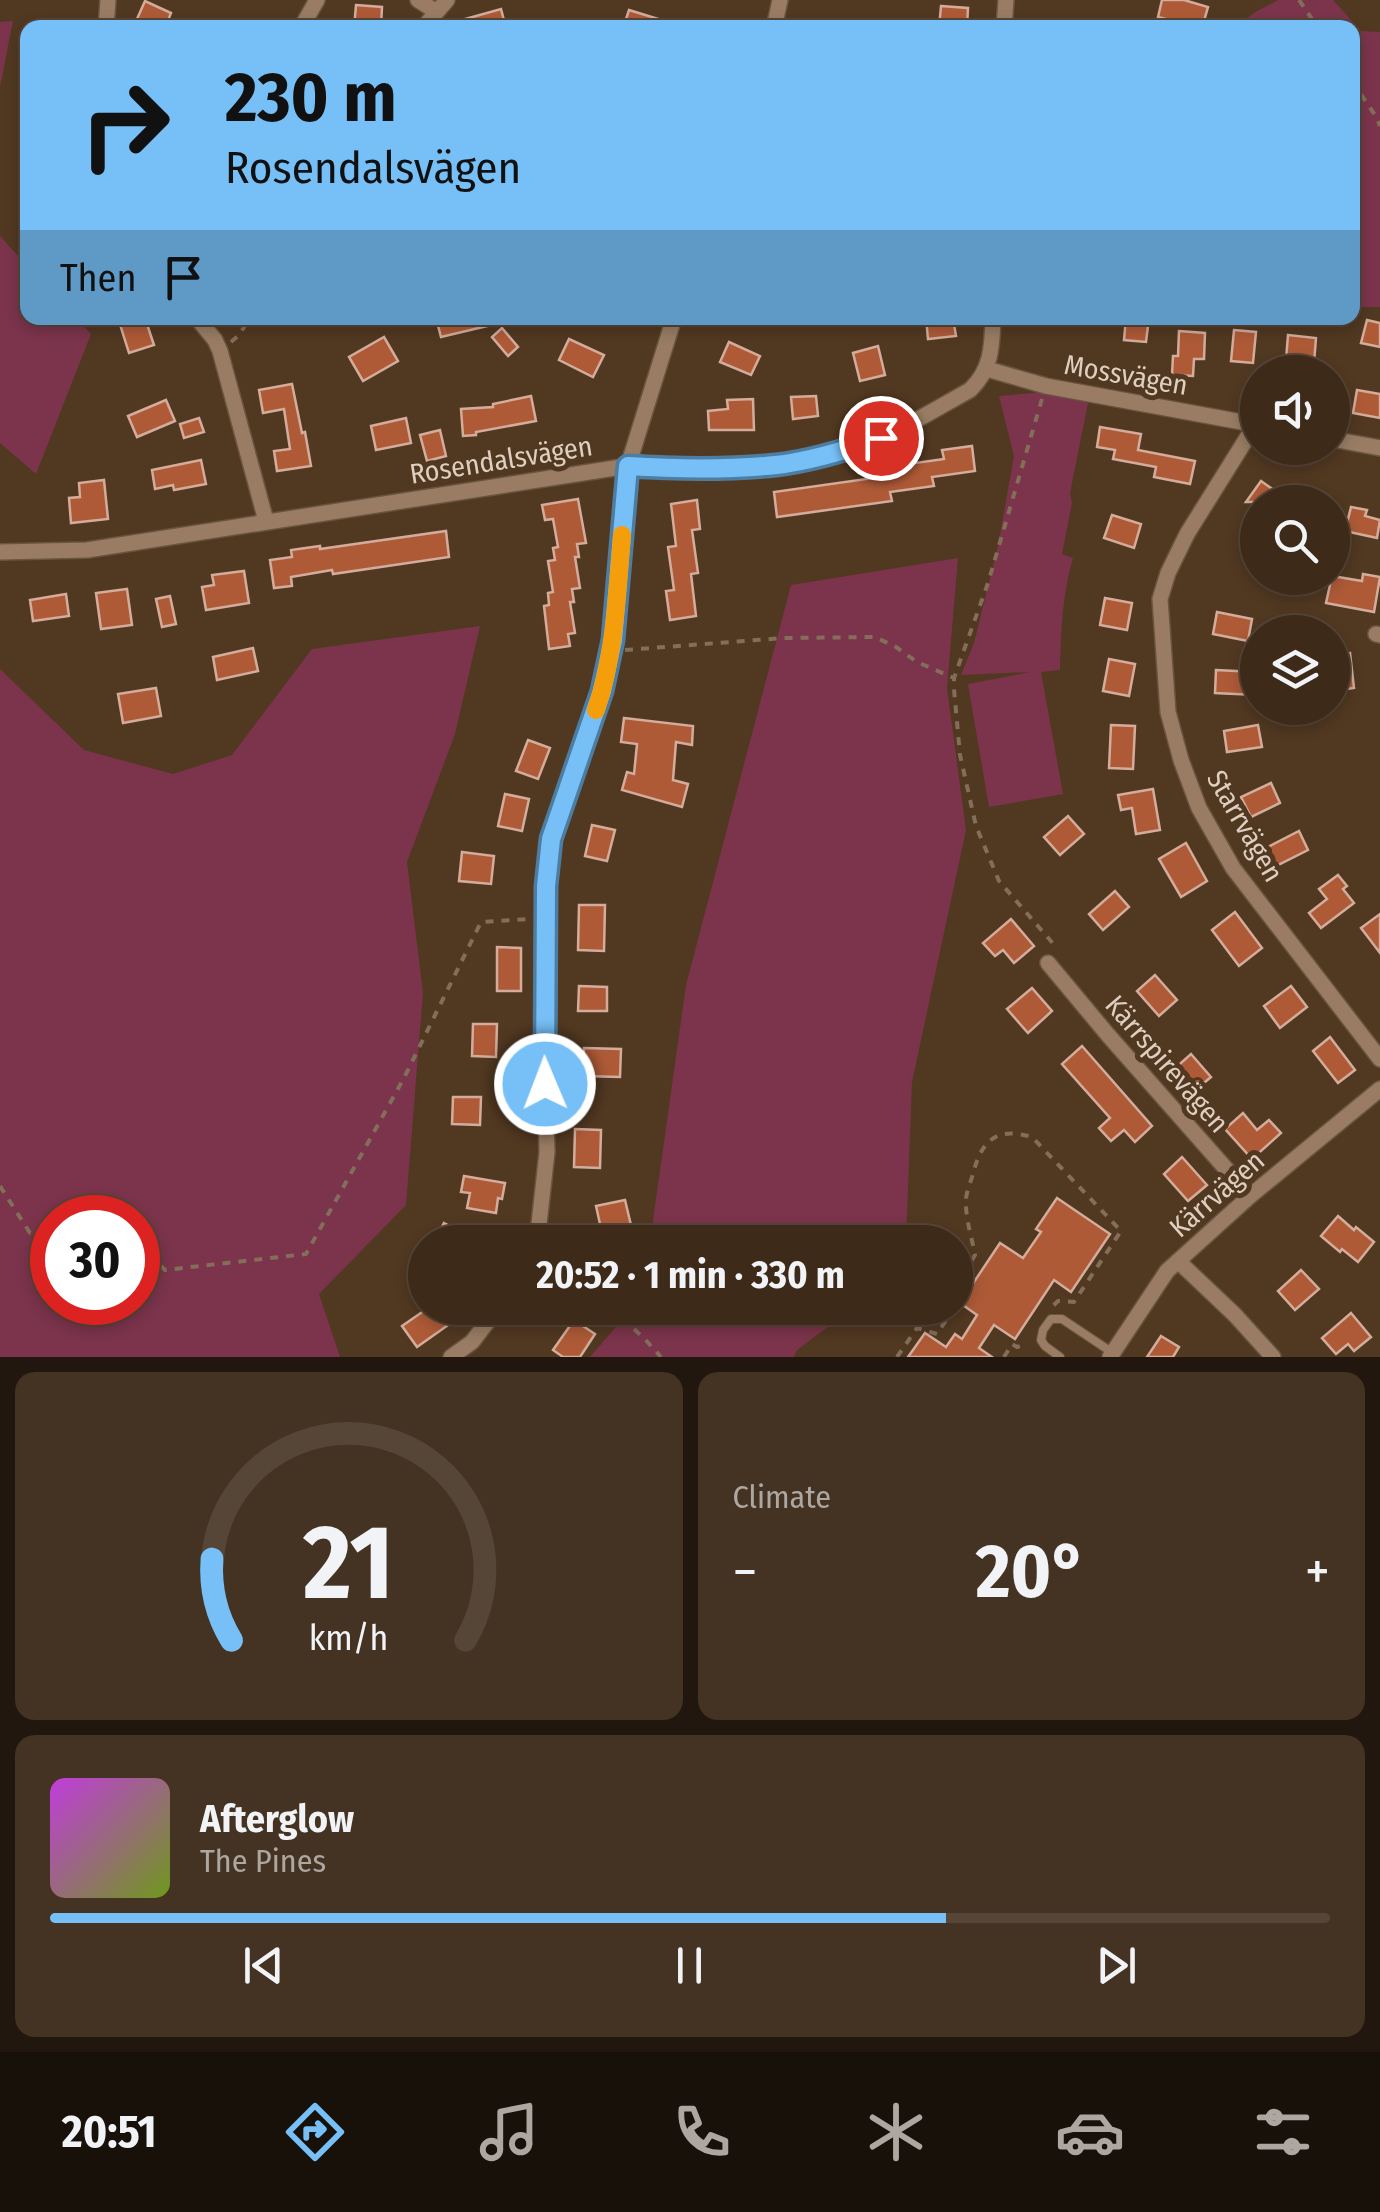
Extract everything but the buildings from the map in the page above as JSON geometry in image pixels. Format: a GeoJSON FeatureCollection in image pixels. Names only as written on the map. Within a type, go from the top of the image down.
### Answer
{"type":"FeatureCollection","features":[{"type":"Feature","properties":{"kind":"street"},"geometry":{"type":"LineString","coordinates":[[418,0],[441,6]]}},
{"type":"Feature","properties":{"kind":"street"},"geometry":{"type":"LineString","coordinates":[[203,325],[220,352],[266,521]]}},
{"type":"Feature","properties":{"kind":"street"},"geometry":{"type":"LineString","coordinates":[[539,1225],[547,1152],[546,886],[551,839],[602,691],[613,640],[628,466],[672,325]]}},
{"type":"Feature","properties":{"kind":"street"},"geometry":{"type":"LineString","coordinates":[[987,369],[994,325]]}},
{"type":"Feature","properties":{"kind":"street","name":"Rosendalsvägen"},"geometry":{"type":"LineString","coordinates":[[0,552],[87,550],[628,466],[671,469],[776,465],[840,453],[881,438],[970,390],[987,369]]}},
{"type":"Feature","properties":{"kind":"street","name":"Mossvägen"},"geometry":{"type":"LineString","coordinates":[[987,369],[1046,386],[1240,422]]}},
{"type":"Feature","properties":{"kind":"street"},"geometry":{"type":"LineString","coordinates":[[1350,442],[1380,448]]}},
{"type":"Feature","properties":{"kind":"street","name":"Starrvägen"},"geometry":{"type":"LineString","coordinates":[[1240,451],[1196,518],[1168,573],[1160,599],[1168,712],[1199,808],[1233,868],[1380,1059]]}},
{"type":"Feature","properties":{"kind":"street","name":"Kärrspirevägen"},"geometry":{"type":"LineString","coordinates":[[1048,963],[1250,1196]]}},
{"type":"Feature","properties":{"kind":"street","name":"Kärrvägen"},"geometry":{"type":"LineString","coordinates":[[1112,1355],[1167,1271],[1250,1196],[1380,1089]]}},
{"type":"Feature","properties":{"kind":"street"},"geometry":{"type":"LineString","coordinates":[[1178,1261],[1273,1357]]}},
{"type":"Feature","properties":{"kind":"street"},"geometry":{"type":"LineString","coordinates":[[451,1357],[472,1342],[485,1325]]}},
{"type":"Feature","properties":{"kind":"lane"},"geometry":{"type":"LineString","coordinates":[[1060,1357],[1040,1340],[1051,1319],[1062,1318],[1112,1355]]}},
{"type":"Feature","properties":{"kind":"path"},"geometry":{"type":"LineString","coordinates":[[1360,93],[1380,126]]}},
{"type":"Feature","properties":{"kind":"path"},"geometry":{"type":"LineString","coordinates":[[220,352],[246,325]]}},
{"type":"Feature","properties":{"kind":"path"},"geometry":{"type":"LineString","coordinates":[[1046,386],[988,583],[954,678],[960,755],[976,826],[999,882],[1061,953],[1048,963]]}},
{"type":"Feature","properties":{"kind":"path"},"geometry":{"type":"LineString","coordinates":[[610,650],[784,638],[875,637],[954,678]]}},
{"type":"Feature","properties":{"kind":"path"},"geometry":{"type":"LineString","coordinates":[[160,1266],[164,1270],[306,1254],[404,1078],[481,922],[546,918]]}},
{"type":"Feature","properties":{"kind":"path"},"geometry":{"type":"LineString","coordinates":[[970,1225],[966,1200],[982,1149],[996,1134],[1013,1132],[1032,1137],[1121,1231],[1074,1302],[1058,1301],[1045,1316]]}},
{"type":"Feature","properties":{"kind":"path"},"geometry":{"type":"LineString","coordinates":[[0,1186],[30,1233]]}},
{"type":"Feature","properties":{"kind":"path"},"geometry":{"type":"LineString","coordinates":[[629,1325],[661,1357]]}},
{"type":"Feature","properties":{"kind":"path"},"geometry":{"type":"LineString","coordinates":[[897,1357],[917,1328],[937,1334],[943,1325]]}},
{"type":"Feature","properties":{"kind":"path"},"geometry":{"type":"LineString","coordinates":[[1004,1357],[1012,1344],[1027,1344],[1036,1350]]}},
{"type":"Feature","properties":{"kind":"shaded area"},"geometry":{"type":"Polygon","coordinates":[[[1278,0],[1333,0],[1351,20],[1244,20],[1278,0]]]}},
{"type":"Feature","properties":{"kind":"shaded area"},"geometry":{"type":"Polygon","coordinates":[[[13,21],[0,87],[0,22],[13,21]]]}},
{"type":"Feature","properties":{"kind":"shaded area"},"geometry":{"type":"Polygon","coordinates":[[[1360,30],[1380,32],[1380,307],[1360,307],[1360,30]]]}},
{"type":"Feature","properties":{"kind":"shaded area"},"geometry":{"type":"Polygon","coordinates":[[[0,236],[20,258],[20,325],[83,325],[91,334],[36,474],[0,443],[0,236]]]}},
{"type":"Feature","properties":{"kind":"shaded area"},"geometry":{"type":"Polygon","coordinates":[[[1044,392],[1088,403],[1062,554],[1073,558],[1064,600],[1060,670],[1041,672],[1063,794],[989,807],[968,684],[1031,672],[961,675],[974,643],[998,546],[1014,456],[999,396],[1044,392]]]}},
{"type":"Feature","properties":{"kind":"shaded area"},"geometry":{"type":"Polygon","coordinates":[[[958,558],[947,688],[966,830],[912,1082],[907,1225],[652,1225],[686,985],[791,585],[958,558]]]}},
{"type":"Feature","properties":{"kind":"shaded area"},"geometry":{"type":"Polygon","coordinates":[[[480,626],[455,734],[407,862],[423,993],[406,1205],[319,1294],[340,1357],[0,1357],[0,669],[84,750],[173,774],[232,755],[312,649],[480,626]]]}},
{"type":"Feature","properties":{"kind":"shaded area"},"geometry":{"type":"Polygon","coordinates":[[[617,1325],[830,1325],[797,1350],[794,1357],[590,1357],[617,1325]]]}},
{"type":"Feature","properties":{"kind":"slow traffic"},"geometry":{"type":"LineString","coordinates":[[596,710],[613,640],[622,535]]}},
{"type":"Feature","properties":{"kind":"route"},"geometry":{"type":"LineString","coordinates":[[545,1084],[546,886],[551,839],[602,691],[613,640],[628,466],[671,469],[776,465],[840,453],[881,438]]}}]}
